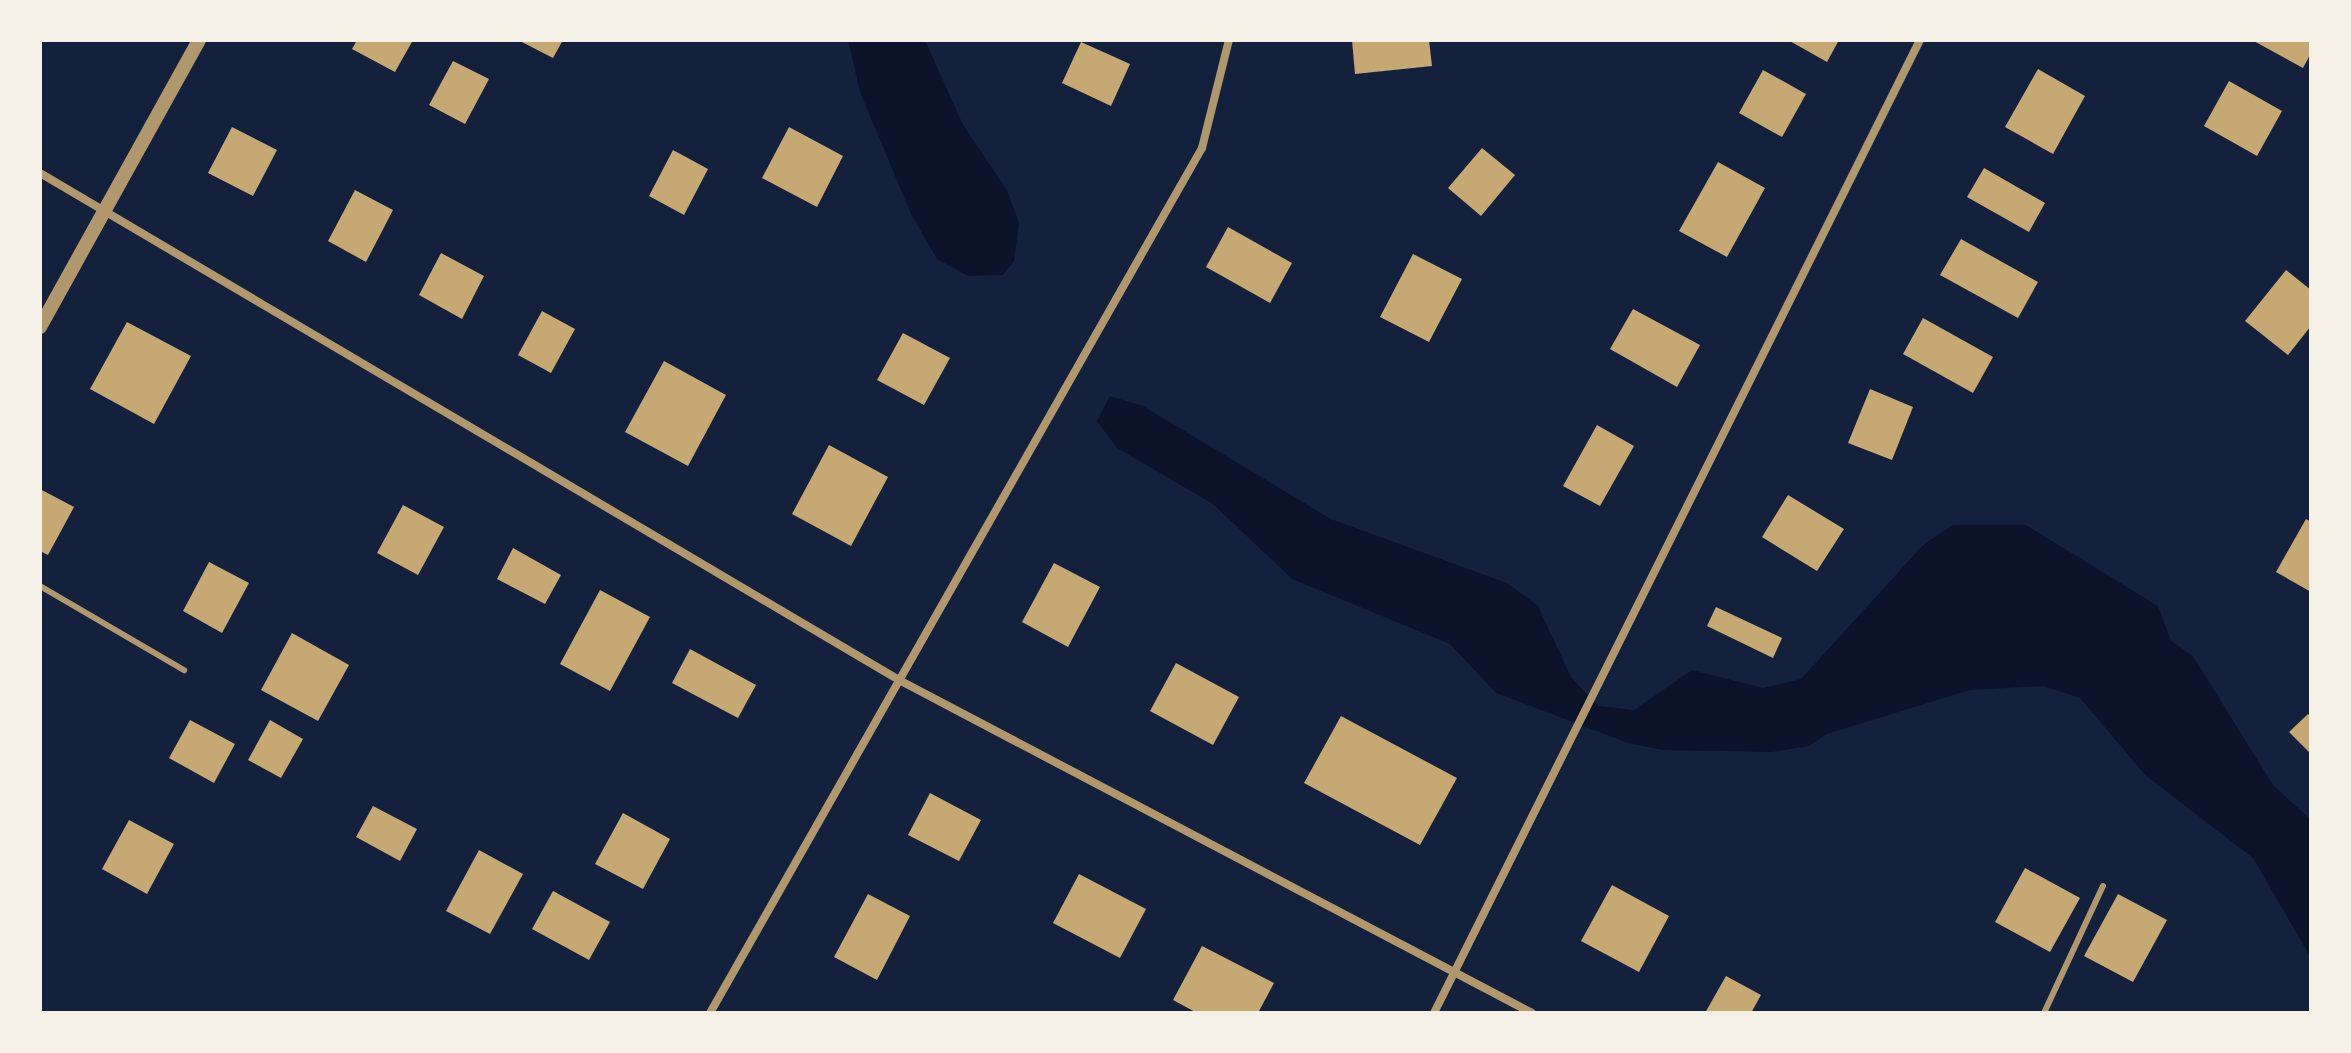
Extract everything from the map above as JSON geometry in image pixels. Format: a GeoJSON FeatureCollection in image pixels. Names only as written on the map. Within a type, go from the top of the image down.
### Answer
{"type":"FeatureCollection","features":[{"type":"Feature","properties":{"kind":"street"},"geometry":{"type":"LineString","coordinates":[[40,327],[199,40]]}},
{"type":"Feature","properties":{"kind":"street"},"geometry":{"type":"LineString","coordinates":[[710,1013],[1202,148],[1229,40]]}},
{"type":"Feature","properties":{"kind":"street"},"geometry":{"type":"LineString","coordinates":[[1434,1013],[1920,40]]}},
{"type":"Feature","properties":{"kind":"street"},"geometry":{"type":"LineString","coordinates":[[40,173],[899,680],[1532,1013]]}},
{"type":"Feature","properties":{"kind":"lane"},"geometry":{"type":"LineString","coordinates":[[40,586],[184,670]]}},
{"type":"Feature","properties":{"kind":"lane"},"geometry":{"type":"LineString","coordinates":[[2044,1013],[2103,886]]}},
{"type":"Feature","properties":{"kind":"water"},"geometry":{"type":"Polygon","coordinates":[[[848,40],[925,40],[963,125],[1007,190],[1019,223],[1014,261],[1003,275],[968,276],[937,259],[911,214],[860,92],[848,40]]]}},
{"type":"Feature","properties":{"kind":"water"},"geometry":{"type":"Polygon","coordinates":[[[1110,396],[1143,406],[1331,519],[1507,583],[1538,606],[1571,677],[1598,706],[1634,710],[1692,670],[1763,688],[1801,679],[1924,544],[1953,525],[2026,525],[2158,606],[2171,641],[2193,656],[2273,785],[2311,820],[2311,958],[2253,858],[2145,775],[2080,698],[2043,686],[1970,690],[1827,734],[1809,746],[1772,752],[1663,750],[1628,743],[1496,693],[1450,644],[1292,579],[1213,504],[1117,448],[1097,421],[1110,396]]]}},
{"type":"Feature","properties":{"kind":"building"},"geometry":{"type":"Polygon","coordinates":[[[357,40],[413,40],[395,72],[352,49],[357,40]]]}},
{"type":"Feature","properties":{"kind":"building"},"geometry":{"type":"Polygon","coordinates":[[[518,40],[563,40],[553,58],[518,40]]]}},
{"type":"Feature","properties":{"kind":"building"},"geometry":{"type":"Polygon","coordinates":[[[1352,40],[1429,40],[1432,66],[1355,74],[1352,40]]]}},
{"type":"Feature","properties":{"kind":"building"},"geometry":{"type":"Polygon","coordinates":[[[1788,40],[1839,40],[1827,62],[1788,40]]]}},
{"type":"Feature","properties":{"kind":"building"},"geometry":{"type":"Polygon","coordinates":[[[2252,40],[2311,40],[2311,53],[2303,68],[2252,40]]]}},
{"type":"Feature","properties":{"kind":"building"},"geometry":{"type":"Polygon","coordinates":[[[1081,42],[1130,64],[1111,106],[1062,83],[1081,42]]]}},
{"type":"Feature","properties":{"kind":"building"},"geometry":{"type":"Polygon","coordinates":[[[453,61],[489,79],[465,124],[429,105],[453,61]]]}},
{"type":"Feature","properties":{"kind":"building"},"geometry":{"type":"Polygon","coordinates":[[[2038,69],[2085,96],[2053,154],[2005,127],[2038,69]]]}},
{"type":"Feature","properties":{"kind":"building"},"geometry":{"type":"Polygon","coordinates":[[[1763,70],[1806,94],[1782,137],[1739,113],[1763,70]]]}},
{"type":"Feature","properties":{"kind":"building"},"geometry":{"type":"Polygon","coordinates":[[[2229,81],[2282,111],[2257,156],[2204,126],[2229,81]]]}},
{"type":"Feature","properties":{"kind":"building"},"geometry":{"type":"Polygon","coordinates":[[[232,127],[277,150],[253,196],[208,173],[232,127]]]}},
{"type":"Feature","properties":{"kind":"building"},"geometry":{"type":"Polygon","coordinates":[[[789,127],[843,156],[817,207],[762,178],[789,127]]]}},
{"type":"Feature","properties":{"kind":"building"},"geometry":{"type":"Polygon","coordinates":[[[1482,148],[1515,175],[1481,216],[1448,188],[1482,148]]]}},
{"type":"Feature","properties":{"kind":"building"},"geometry":{"type":"Polygon","coordinates":[[[673,150],[708,169],[684,215],[649,196],[673,150]]]}},
{"type":"Feature","properties":{"kind":"building"},"geometry":{"type":"Polygon","coordinates":[[[1718,162],[1765,188],[1727,257],[1679,231],[1718,162]]]}},
{"type":"Feature","properties":{"kind":"building"},"geometry":{"type":"Polygon","coordinates":[[[1984,168],[2045,203],[2029,232],[1967,197],[1984,168]]]}},
{"type":"Feature","properties":{"kind":"building"},"geometry":{"type":"Polygon","coordinates":[[[355,190],[393,210],[366,262],[328,241],[355,190]]]}},
{"type":"Feature","properties":{"kind":"building"},"geometry":{"type":"Polygon","coordinates":[[[1228,227],[1292,263],[1270,303],[1206,267],[1228,227]]]}},
{"type":"Feature","properties":{"kind":"building"},"geometry":{"type":"Polygon","coordinates":[[[1961,239],[2038,282],[2018,318],[1940,275],[1961,239]]]}},
{"type":"Feature","properties":{"kind":"building"},"geometry":{"type":"Polygon","coordinates":[[[441,253],[484,276],[462,319],[419,295],[441,253]]]}},
{"type":"Feature","properties":{"kind":"building"},"geometry":{"type":"Polygon","coordinates":[[[1413,254],[1462,279],[1429,342],[1380,317],[1413,254]]]}},
{"type":"Feature","properties":{"kind":"building"},"geometry":{"type":"Polygon","coordinates":[[[2286,270],[2311,290],[2311,326],[2288,355],[2245,321],[2286,270]]]}},
{"type":"Feature","properties":{"kind":"building"},"geometry":{"type":"Polygon","coordinates":[[[1633,309],[1700,345],[1677,387],[1610,349],[1633,309]]]}},
{"type":"Feature","properties":{"kind":"building"},"geometry":{"type":"Polygon","coordinates":[[[542,311],[575,329],[551,373],[518,355],[542,311]]]}},
{"type":"Feature","properties":{"kind":"building"},"geometry":{"type":"Polygon","coordinates":[[[1923,318],[1993,357],[1973,393],[1903,354],[1923,318]]]}},
{"type":"Feature","properties":{"kind":"building"},"geometry":{"type":"Polygon","coordinates":[[[127,322],[191,356],[154,424],[90,389],[127,322]]]}},
{"type":"Feature","properties":{"kind":"building"},"geometry":{"type":"Polygon","coordinates":[[[903,333],[950,358],[924,405],[877,380],[903,333]]]}},
{"type":"Feature","properties":{"kind":"building"},"geometry":{"type":"Polygon","coordinates":[[[664,361],[726,395],[688,466],[625,432],[664,361]]]}},
{"type":"Feature","properties":{"kind":"building"},"geometry":{"type":"Polygon","coordinates":[[[1870,389],[1913,407],[1892,460],[1848,443],[1870,389]]]}},
{"type":"Feature","properties":{"kind":"building"},"geometry":{"type":"Polygon","coordinates":[[[1597,425],[1634,446],[1600,506],[1563,486],[1597,425]]]}},
{"type":"Feature","properties":{"kind":"building"},"geometry":{"type":"Polygon","coordinates":[[[829,445],[888,477],[851,546],[792,514],[829,445]]]}},
{"type":"Feature","properties":{"kind":"building"},"geometry":{"type":"Polygon","coordinates":[[[40,489],[74,507],[48,555],[40,551],[40,489]]]}},
{"type":"Feature","properties":{"kind":"building"},"geometry":{"type":"Polygon","coordinates":[[[1788,495],[1844,529],[1817,571],[1762,537],[1788,495]]]}},
{"type":"Feature","properties":{"kind":"building"},"geometry":{"type":"Polygon","coordinates":[[[403,505],[444,527],[418,575],[377,553],[403,505]]]}},
{"type":"Feature","properties":{"kind":"building"},"geometry":{"type":"Polygon","coordinates":[[[2306,519],[2311,522],[2311,592],[2276,572],[2306,519]]]}},
{"type":"Feature","properties":{"kind":"building"},"geometry":{"type":"Polygon","coordinates":[[[513,548],[561,575],[545,604],[497,579],[513,548]]]}},
{"type":"Feature","properties":{"kind":"building"},"geometry":{"type":"Polygon","coordinates":[[[209,562],[249,583],[222,633],[183,611],[209,562]]]}},
{"type":"Feature","properties":{"kind":"building"},"geometry":{"type":"Polygon","coordinates":[[[1054,563],[1100,587],[1068,647],[1022,622],[1054,563]]]}},
{"type":"Feature","properties":{"kind":"building"},"geometry":{"type":"Polygon","coordinates":[[[600,590],[650,617],[610,691],[560,664],[600,590]]]}},
{"type":"Feature","properties":{"kind":"building"},"geometry":{"type":"Polygon","coordinates":[[[1716,607],[1782,638],[1773,658],[1707,626],[1716,607]]]}},
{"type":"Feature","properties":{"kind":"building"},"geometry":{"type":"Polygon","coordinates":[[[292,633],[349,665],[318,721],[261,690],[292,633]]]}},
{"type":"Feature","properties":{"kind":"building"},"geometry":{"type":"Polygon","coordinates":[[[690,649],[756,685],[738,718],[672,683],[690,649]]]}},
{"type":"Feature","properties":{"kind":"building"},"geometry":{"type":"Polygon","coordinates":[[[1176,663],[1239,697],[1213,745],[1150,711],[1176,663]]]}},
{"type":"Feature","properties":{"kind":"building"},"geometry":{"type":"Polygon","coordinates":[[[2308,714],[2311,717],[2311,754],[2289,732],[2308,714]]]}},
{"type":"Feature","properties":{"kind":"building"},"geometry":{"type":"Polygon","coordinates":[[[1341,716],[1457,778],[1420,845],[1304,783],[1341,716]]]}},
{"type":"Feature","properties":{"kind":"building"},"geometry":{"type":"Polygon","coordinates":[[[190,720],[235,744],[214,783],[169,758],[190,720]]]}},
{"type":"Feature","properties":{"kind":"building"},"geometry":{"type":"Polygon","coordinates":[[[270,720],[303,739],[281,778],[248,760],[270,720]]]}},
{"type":"Feature","properties":{"kind":"building"},"geometry":{"type":"Polygon","coordinates":[[[930,793],[981,820],[959,861],[908,835],[930,793]]]}},
{"type":"Feature","properties":{"kind":"building"},"geometry":{"type":"Polygon","coordinates":[[[373,806],[417,829],[400,861],[356,837],[373,806]]]}},
{"type":"Feature","properties":{"kind":"building"},"geometry":{"type":"Polygon","coordinates":[[[623,813],[670,839],[643,889],[595,864],[623,813]]]}},
{"type":"Feature","properties":{"kind":"building"},"geometry":{"type":"Polygon","coordinates":[[[129,820],[174,844],[147,894],[102,869],[129,820]]]}},
{"type":"Feature","properties":{"kind":"building"},"geometry":{"type":"Polygon","coordinates":[[[479,850],[523,874],[490,934],[446,911],[479,850]]]}},
{"type":"Feature","properties":{"kind":"building"},"geometry":{"type":"Polygon","coordinates":[[[2025,868],[2080,898],[2050,952],[1995,922],[2025,868]]]}},
{"type":"Feature","properties":{"kind":"building"},"geometry":{"type":"Polygon","coordinates":[[[1079,874],[1146,909],[1120,958],[1053,923],[1079,874]]]}},
{"type":"Feature","properties":{"kind":"building"},"geometry":{"type":"Polygon","coordinates":[[[1612,885],[1669,916],[1639,972],[1581,941],[1612,885]]]}},
{"type":"Feature","properties":{"kind":"building"},"geometry":{"type":"Polygon","coordinates":[[[553,891],[610,922],[589,960],[532,929],[553,891]]]}},
{"type":"Feature","properties":{"kind":"building"},"geometry":{"type":"Polygon","coordinates":[[[868,894],[910,916],[877,980],[834,957],[868,894]]]}},
{"type":"Feature","properties":{"kind":"building"},"geometry":{"type":"Polygon","coordinates":[[[2118,894],[2167,920],[2133,982],[2084,956],[2118,894]]]}},
{"type":"Feature","properties":{"kind":"building"},"geometry":{"type":"Polygon","coordinates":[[[1202,946],[1274,983],[1258,1013],[1197,1013],[1173,1000],[1202,946]]]}},
{"type":"Feature","properties":{"kind":"building"},"geometry":{"type":"Polygon","coordinates":[[[1726,976],[1761,995],[1751,1013],[1705,1013],[1726,976]]]}}]}
